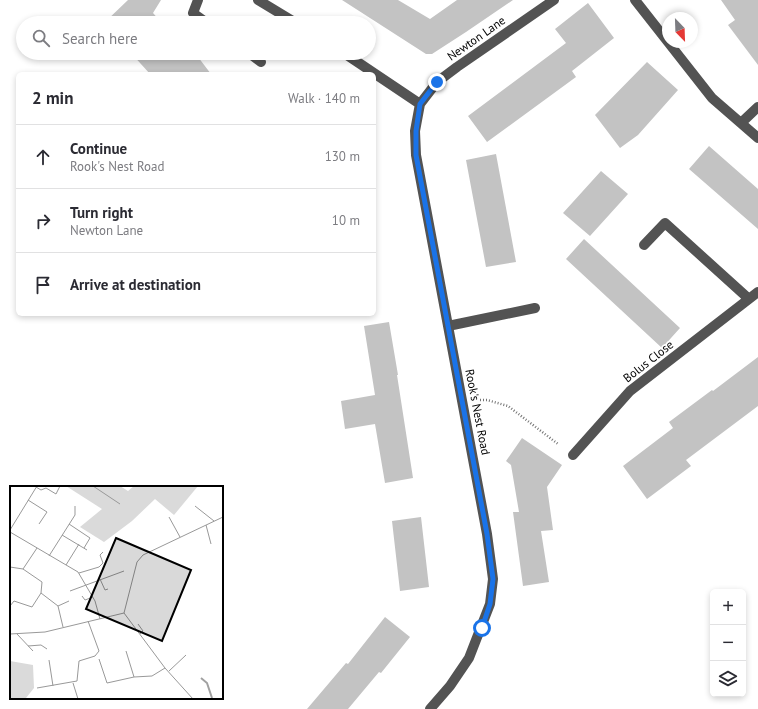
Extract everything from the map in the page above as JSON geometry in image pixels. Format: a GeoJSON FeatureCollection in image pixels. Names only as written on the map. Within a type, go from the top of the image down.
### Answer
{"type":"FeatureCollection","features":[{"type":"Feature","properties":{"kind":"street"},"geometry":{"type":"LineString","coordinates":[[197,16],[193,13],[198,0]]}},
{"type":"Feature","properties":{"kind":"street","name":"Newton Lane"},"geometry":{"type":"LineString","coordinates":[[420,104],[437,82],[463,62],[554,0]]}},
{"type":"Feature","properties":{"kind":"street"},"geometry":{"type":"LineString","coordinates":[[635,0],[662,34]]}},
{"type":"Feature","properties":{"kind":"street"},"geometry":{"type":"LineString","coordinates":[[263,1],[286,16]]}},
{"type":"Feature","properties":{"kind":"street"},"geometry":{"type":"LineString","coordinates":[[673,48],[712,98],[758,138]]}},
{"type":"Feature","properties":{"kind":"street"},"geometry":{"type":"LineString","coordinates":[[354,60],[372,72]]}},
{"type":"Feature","properties":{"kind":"street"},"geometry":{"type":"LineString","coordinates":[[376,74],[420,104]]}},
{"type":"Feature","properties":{"kind":"street","name":"Rook's Nest Road"},"geometry":{"type":"LineString","coordinates":[[420,104],[416,131],[416,155],[487,534],[493,579],[490,604],[469,658],[450,686],[430,709]]}},
{"type":"Feature","properties":{"kind":"street"},"geometry":{"type":"LineString","coordinates":[[741,123],[758,107]]}},
{"type":"Feature","properties":{"kind":"street"},"geometry":{"type":"LineString","coordinates":[[644,244],[665,223],[750,299]]}},
{"type":"Feature","properties":{"kind":"street","name":"Bolus Close"},"geometry":{"type":"LineString","coordinates":[[573,455],[630,391],[758,292]]}},
{"type":"Feature","properties":{"kind":"street"},"geometry":{"type":"LineString","coordinates":[[448,326],[536,308]]}},
{"type":"Feature","properties":{"kind":"path"},"geometry":{"type":"LineString","coordinates":[[462,401],[487,400],[508,406],[555,442]]}},
{"type":"Feature","properties":{"kind":"building"},"geometry":{"type":"Polygon","coordinates":[[[128,0],[161,0],[153,13],[156,16],[111,16],[128,0]]]}},
{"type":"Feature","properties":{"kind":"building"},"geometry":{"type":"Polygon","coordinates":[[[342,0],[398,0],[430,19],[457,0],[513,0],[432,54],[426,54],[376,22],[376,16],[367,16],[342,0]]]}},
{"type":"Feature","properties":{"kind":"building"},"geometry":{"type":"Polygon","coordinates":[[[721,0],[758,0],[758,65],[728,25],[735,20],[721,0]]]}},
{"type":"Feature","properties":{"kind":"building"},"geometry":{"type":"Polygon","coordinates":[[[588,3],[614,38],[572,71],[576,77],[487,142],[468,116],[566,43],[555,29],[588,3]]]}},
{"type":"Feature","properties":{"kind":"building"},"geometry":{"type":"Polygon","coordinates":[[[137,60],[200,60],[209,72],[148,72],[137,60]]]}},
{"type":"Feature","properties":{"kind":"building"},"geometry":{"type":"Polygon","coordinates":[[[647,62],[678,90],[638,135],[620,148],[595,115],[647,62]]]}},
{"type":"Feature","properties":{"kind":"building"},"geometry":{"type":"Polygon","coordinates":[[[709,146],[758,189],[758,229],[689,169],[709,146]]]}},
{"type":"Feature","properties":{"kind":"building"},"geometry":{"type":"Polygon","coordinates":[[[496,154],[516,262],[486,267],[466,160],[496,154]]]}},
{"type":"Feature","properties":{"kind":"building"},"geometry":{"type":"Polygon","coordinates":[[[601,171],[628,194],[590,236],[563,213],[601,171]]]}},
{"type":"Feature","properties":{"kind":"building"},"geometry":{"type":"Polygon","coordinates":[[[584,239],[680,328],[662,348],[566,259],[584,239]]]}},
{"type":"Feature","properties":{"kind":"building"},"geometry":{"type":"Polygon","coordinates":[[[389,322],[413,478],[385,483],[375,424],[345,429],[341,401],[375,395],[364,326],[389,322]]]}},
{"type":"Feature","properties":{"kind":"building"},"geometry":{"type":"Polygon","coordinates":[[[758,357],[758,406],[686,460],[691,466],[647,499],[623,466],[673,428],[669,422],[758,357]]]}},
{"type":"Feature","properties":{"kind":"building"},"geometry":{"type":"Polygon","coordinates":[[[522,438],[562,465],[547,487],[553,530],[541,531],[549,582],[523,586],[513,512],[519,512],[511,465],[506,461],[522,438]]]}},
{"type":"Feature","properties":{"kind":"building"},"geometry":{"type":"Polygon","coordinates":[[[421,517],[429,587],[400,591],[392,521],[421,517]]]}},
{"type":"Feature","properties":{"kind":"building"},"geometry":{"type":"Polygon","coordinates":[[[385,617],[410,637],[381,673],[379,672],[348,709],[307,709],[346,663],[348,664],[385,617]]]}},
{"type":"Feature","properties":{"kind":"route"},"geometry":{"type":"LineString","coordinates":[[437,82],[420,104],[416,131],[416,155],[487,534],[493,579],[490,604],[482,628]]}}]}
